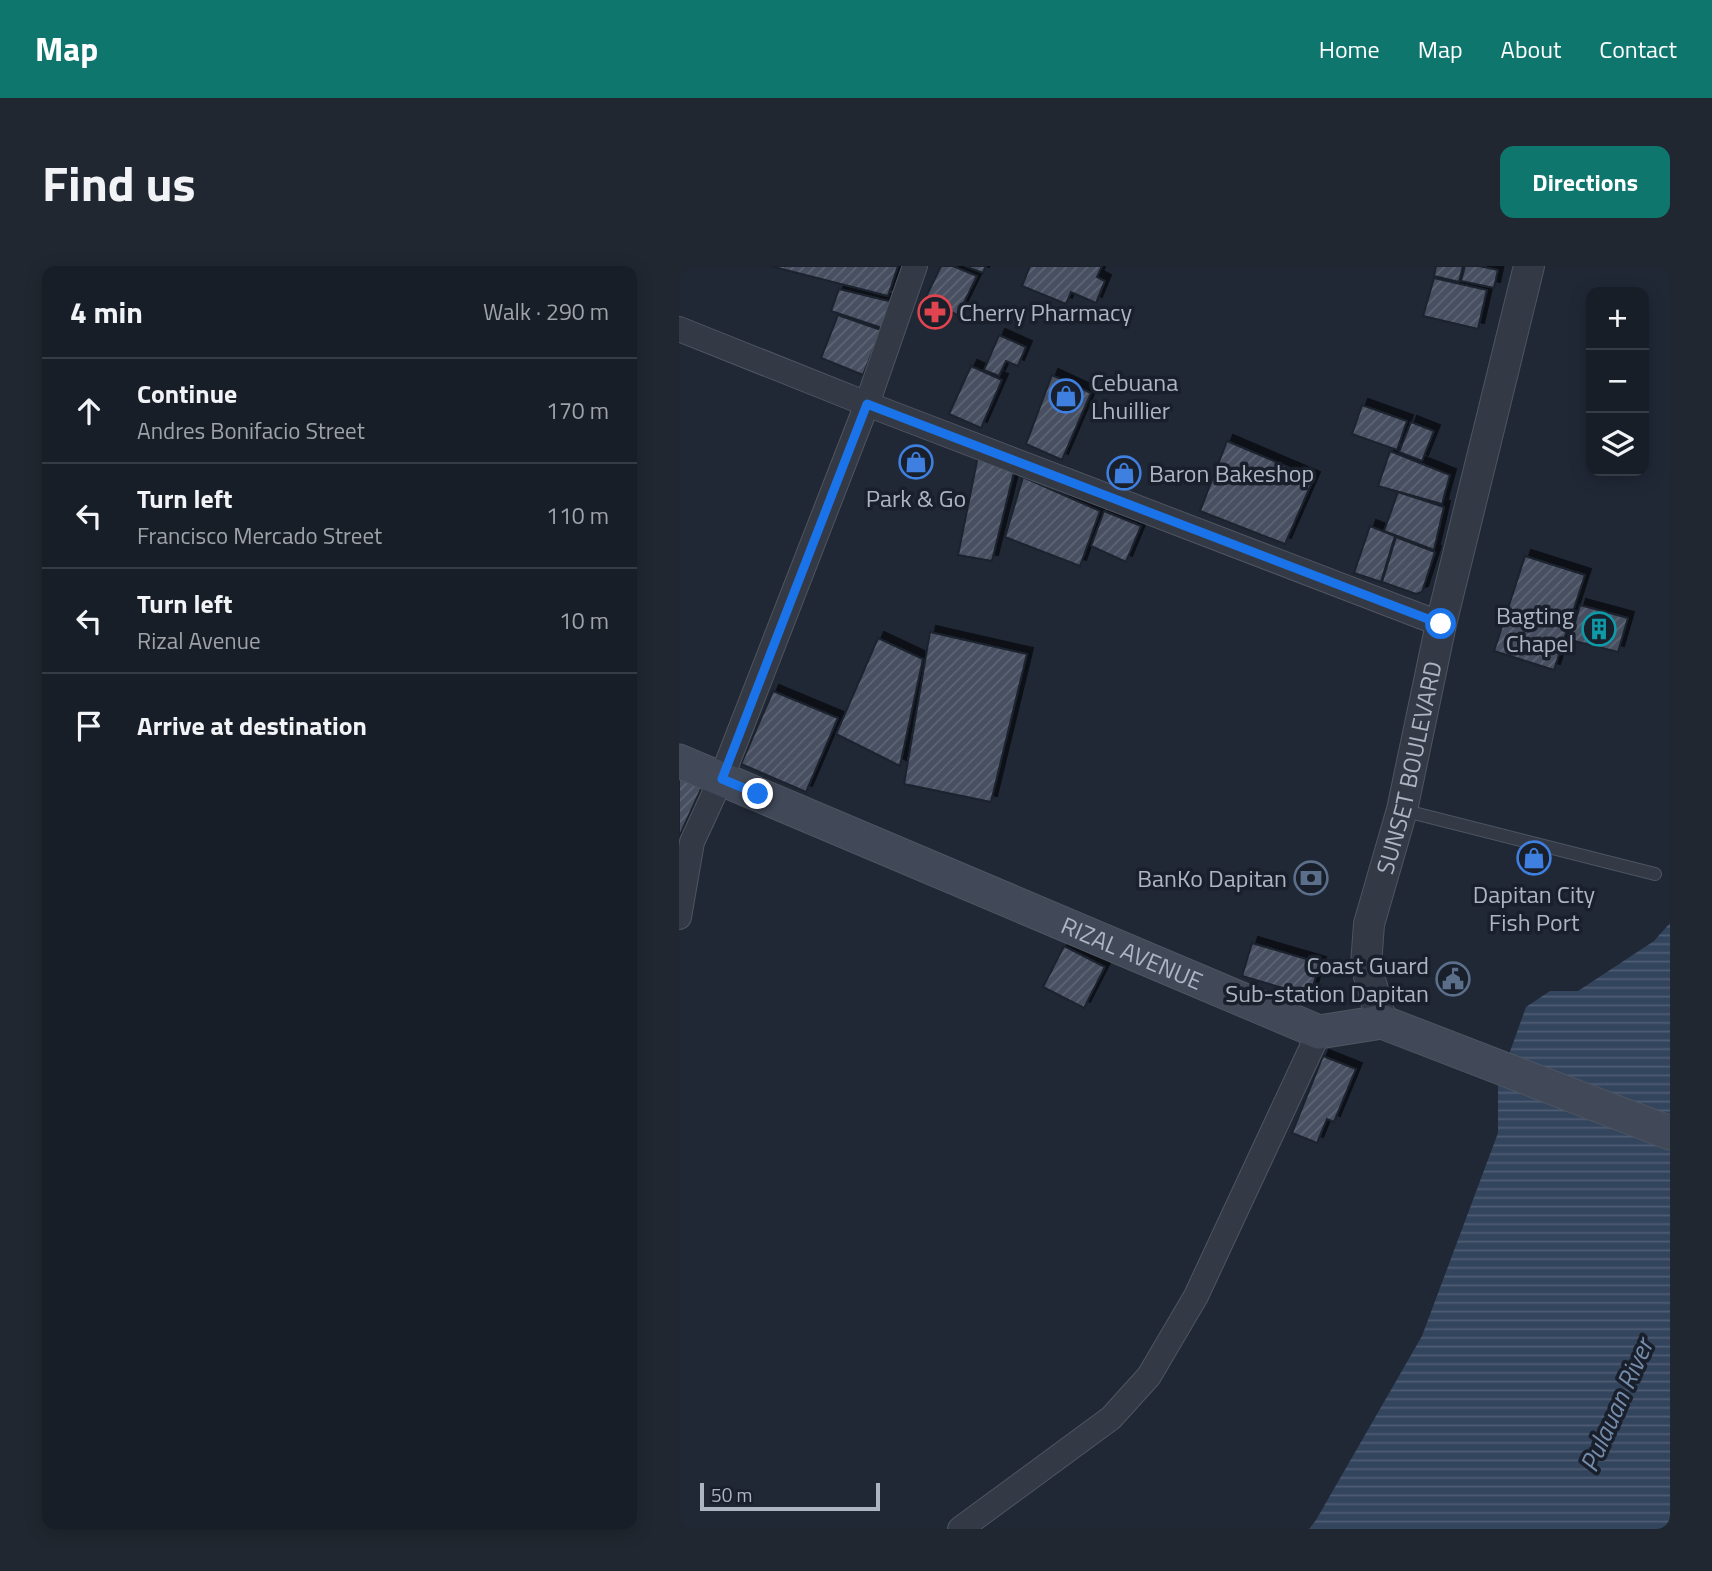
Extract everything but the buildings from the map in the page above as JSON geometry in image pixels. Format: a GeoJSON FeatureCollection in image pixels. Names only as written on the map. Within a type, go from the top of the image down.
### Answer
{"type":"FeatureCollection","features":[{"type":"Feature","properties":{"kind":"main road","name":"RIZAL AVENUE"},"geometry":{"type":"LineString","coordinates":[[679,761],[1319,1032]]}},
{"type":"Feature","properties":{"kind":"main road"},"geometry":{"type":"LineString","coordinates":[[1319,1032],[1382,1022],[1670,1133]]}},
{"type":"Feature","properties":{"kind":"street"},"geometry":{"type":"LineString","coordinates":[[679,918],[692,842],[722,779],[867,404],[915,266]]}},
{"type":"Feature","properties":{"kind":"street","name":"SUNSET BOULEVARD"},"geometry":{"type":"LineString","coordinates":[[1382,1022],[1366,965],[1369,923],[1402,810],[1441,624],[1529,266]]}},
{"type":"Feature","properties":{"kind":"street"},"geometry":{"type":"LineString","coordinates":[[679,330],[1441,624]]}},
{"type":"Feature","properties":{"kind":"street"},"geometry":{"type":"LineString","coordinates":[[960,1529],[1111,1418],[1149,1376],[1196,1296],[1319,1032]]}},
{"type":"Feature","properties":{"kind":"lane"},"geometry":{"type":"LineString","coordinates":[[1402,810],[1655,874]]}},
{"type":"Feature","properties":{"kind":"water","name":"Pulauan River"},"geometry":{"type":"Polygon","coordinates":[[[1670,923],[1670,1529],[1309,1529],[1422,1336],[1498,1133],[1498,1085],[1526,1007],[1550,991],[1578,991],[1654,941],[1670,923]]]}},
{"type":"Feature","properties":{"kind":"place","name":"Cherry Pharmacy"},"geometry":{"type":"Point","coordinates":[935,312]}},
{"type":"Feature","properties":{"kind":"place","name":"Cebuana Lhuillier"},"geometry":{"type":"Point","coordinates":[1066,396]}},
{"type":"Feature","properties":{"kind":"place","name":"Park & Go"},"geometry":{"type":"Point","coordinates":[916,462]}},
{"type":"Feature","properties":{"kind":"place","name":"Baron Bakeshop"},"geometry":{"type":"Point","coordinates":[1124,473]}},
{"type":"Feature","properties":{"kind":"place","name":"Bagting Chapel"},"geometry":{"type":"Point","coordinates":[1599,629]}},
{"type":"Feature","properties":{"kind":"place","name":"Dapitan City Fish Port"},"geometry":{"type":"Point","coordinates":[1534,858]}},
{"type":"Feature","properties":{"kind":"place","name":"BanKo Dapitan"},"geometry":{"type":"Point","coordinates":[1311,878]}},
{"type":"Feature","properties":{"kind":"place","name":"Coast Guard Sub-station Dapitan"},"geometry":{"type":"Point","coordinates":[1453,979]}},
{"type":"Feature","properties":{"kind":"route"},"geometry":{"type":"LineString","coordinates":[[758,794],[722,779],[867,404],[1441,624]]}}]}
